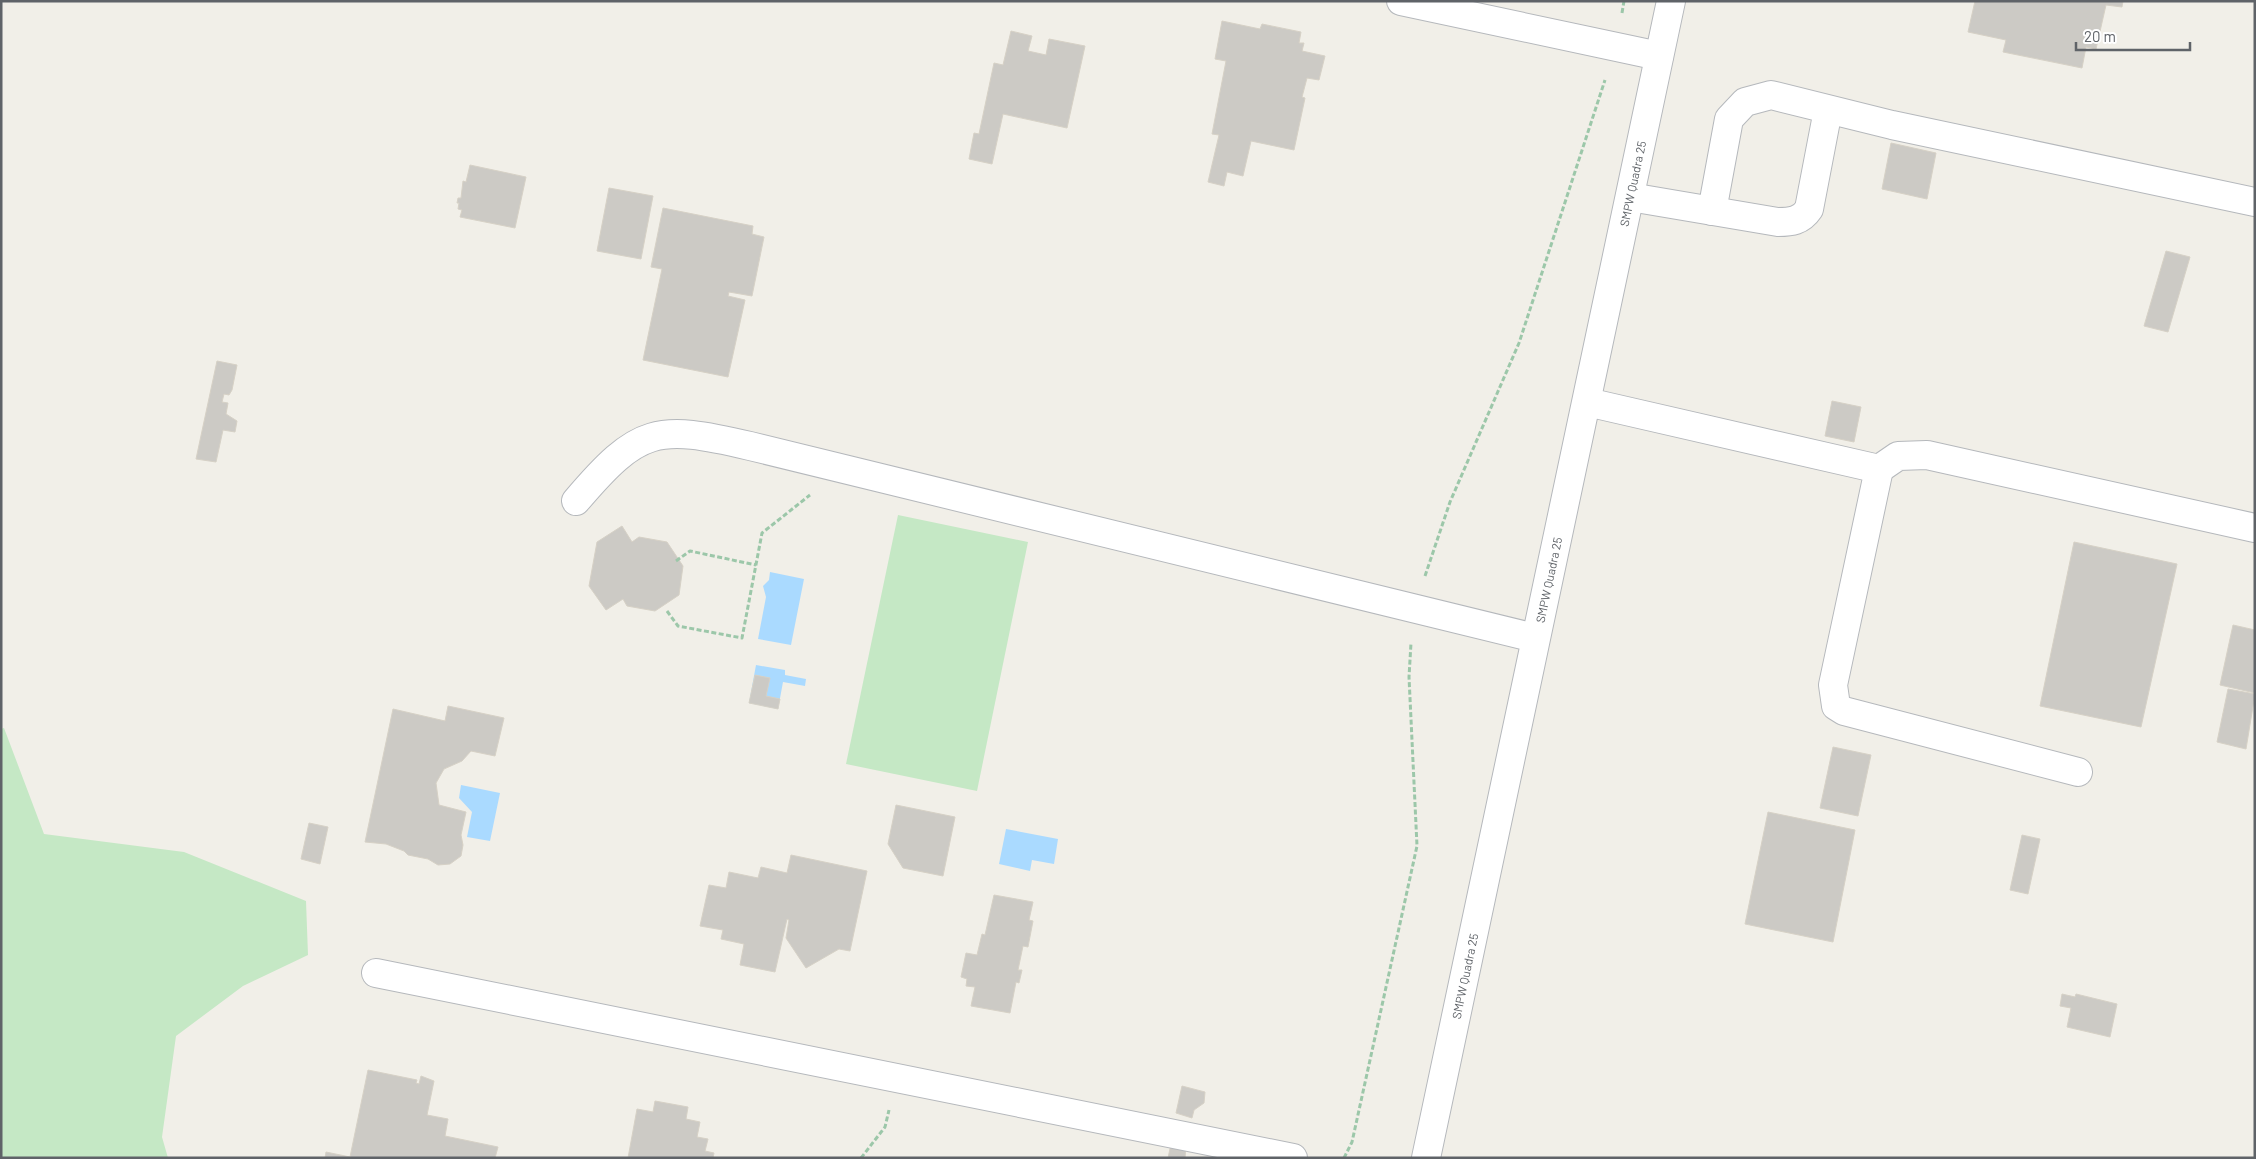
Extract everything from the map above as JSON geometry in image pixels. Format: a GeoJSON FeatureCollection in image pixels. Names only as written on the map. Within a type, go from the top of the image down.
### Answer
{"type":"FeatureCollection","features":[{"type":"Feature","properties":{"kind":"street"},"geometry":{"type":"LineString","coordinates":[[1401,1],[1478,10],[1616,47],[1659,56]]}},
{"type":"Feature","properties":{"kind":"street","name":"SMPW Quadra 25"},"geometry":{"type":"LineString","coordinates":[[1426,1158],[1671,1]]}},
{"type":"Feature","properties":{"kind":"street"},"geometry":{"type":"LineString","coordinates":[[1712,211],[1729,120],[1745,102],[1771,95],[1828,110],[2255,202]]}},
{"type":"Feature","properties":{"kind":"street"},"geometry":{"type":"LineString","coordinates":[[1630,197],[1784,222],[1799,220],[1809,209],[1828,110]]}},
{"type":"Feature","properties":{"kind":"street"},"geometry":{"type":"LineString","coordinates":[[1587,402],[1879,469]]}},
{"type":"Feature","properties":{"kind":"street"},"geometry":{"type":"LineString","coordinates":[[576,501],[603,469],[638,442],[655,436],[678,433],[717,438],[1535,638]]}},
{"type":"Feature","properties":{"kind":"street"},"geometry":{"type":"LineString","coordinates":[[2078,772],[1844,711],[1836,706],[1833,685],[1879,469],[1898,456],[1927,455],[2255,528]]}},
{"type":"Feature","properties":{"kind":"street"},"geometry":{"type":"LineString","coordinates":[[376,973],[1293,1158]]}},
{"type":"Feature","properties":{"kind":"path"},"geometry":{"type":"LineString","coordinates":[[1344,1158],[1352,1142],[1417,846],[1408,677],[1413,609],[1450,502],[1519,343],[1616,47],[1624,1]]}},
{"type":"Feature","properties":{"kind":"path"},"geometry":{"type":"LineString","coordinates":[[667,611],[678,626],[742,638],[762,533],[843,469]]}},
{"type":"Feature","properties":{"kind":"path"},"geometry":{"type":"LineString","coordinates":[[676,561],[690,551],[756,565]]}},
{"type":"Feature","properties":{"kind":"path"},"geometry":{"type":"LineString","coordinates":[[861,1158],[885,1127],[897,1078]]}},
{"type":"Feature","properties":{"kind":"green space"},"geometry":{"type":"Polygon","coordinates":[[[898,515],[1028,542],[977,791],[846,764],[898,515]]]}},
{"type":"Feature","properties":{"kind":"green space"},"geometry":{"type":"Polygon","coordinates":[[[4,728],[44,834],[184,852],[306,901],[308,955],[243,986],[176,1036],[162,1137],[168,1158],[1,1158],[1,729],[4,728]]]}},
{"type":"Feature","properties":{"kind":"water"},"geometry":{"type":"Polygon","coordinates":[[[770,572],[804,579],[791,645],[758,639],[766,597],[763,586],[769,580],[770,572]]]}},
{"type":"Feature","properties":{"kind":"water"},"geometry":{"type":"Polygon","coordinates":[[[756,665],[785,670],[785,675],[806,679],[805,686],[783,682],[778,709],[749,703],[756,665]]]}},
{"type":"Feature","properties":{"kind":"water"},"geometry":{"type":"Polygon","coordinates":[[[461,785],[500,793],[490,841],[467,837],[472,812],[459,798],[461,785]]]}},
{"type":"Feature","properties":{"kind":"water"},"geometry":{"type":"Polygon","coordinates":[[[1006,829],[1058,839],[1054,864],[1032,860],[1030,871],[999,864],[1006,829]]]}},
{"type":"Feature","properties":{"kind":"building"},"geometry":{"type":"Polygon","coordinates":[[[1975,1],[2123,1],[2122,7],[2106,5],[2096,49],[2086,47],[2082,68],[2003,52],[2006,40],[1968,32],[1975,1]]]}},
{"type":"Feature","properties":{"kind":"building"},"geometry":{"type":"Polygon","coordinates":[[[1222,21],[1260,29],[1262,24],[1301,32],[1299,43],[1304,43],[1302,51],[1325,56],[1319,80],[1307,78],[1302,97],[1305,98],[1294,150],[1251,141],[1243,176],[1227,172],[1224,186],[1208,182],[1219,135],[1212,134],[1226,61],[1215,59],[1222,21]]]}},
{"type":"Feature","properties":{"kind":"building"},"geometry":{"type":"Polygon","coordinates":[[[1011,31],[1032,36],[1028,51],[1046,55],[1049,39],[1085,46],[1067,128],[1003,114],[992,164],[969,159],[974,133],[979,134],[994,63],[1003,65],[1011,31]]]}},
{"type":"Feature","properties":{"kind":"building"},"geometry":{"type":"Polygon","coordinates":[[[1891,143],[1936,153],[1927,199],[1882,189],[1891,143]]]}},
{"type":"Feature","properties":{"kind":"building"},"geometry":{"type":"Polygon","coordinates":[[[470,165],[526,177],[515,228],[460,217],[462,210],[458,209],[459,203],[457,203],[458,198],[461,198],[463,181],[466,182],[470,165]]]}},
{"type":"Feature","properties":{"kind":"building"},"geometry":{"type":"Polygon","coordinates":[[[609,188],[653,196],[641,259],[597,251],[609,188]]]}},
{"type":"Feature","properties":{"kind":"building"},"geometry":{"type":"Polygon","coordinates":[[[663,208],[753,226],[752,234],[764,237],[752,296],[729,292],[728,296],[745,300],[728,377],[643,360],[662,269],[651,267],[663,208]]]}},
{"type":"Feature","properties":{"kind":"building"},"geometry":{"type":"Polygon","coordinates":[[[2166,251],[2190,257],[2168,332],[2144,326],[2166,251]]]}},
{"type":"Feature","properties":{"kind":"building"},"geometry":{"type":"Polygon","coordinates":[[[217,361],[237,365],[232,390],[229,395],[224,394],[222,402],[228,403],[226,414],[237,421],[235,432],[223,430],[216,462],[196,459],[217,361]]]}},
{"type":"Feature","properties":{"kind":"building"},"geometry":{"type":"Polygon","coordinates":[[[1832,401],[1861,407],[1854,442],[1825,436],[1832,401]]]}},
{"type":"Feature","properties":{"kind":"building"},"geometry":{"type":"Polygon","coordinates":[[[622,526],[632,542],[639,537],[667,542],[683,566],[679,595],[655,611],[627,606],[623,599],[606,610],[589,586],[597,542],[622,526]]]}},
{"type":"Feature","properties":{"kind":"building"},"geometry":{"type":"Polygon","coordinates":[[[2074,542],[2177,564],[2141,727],[2040,706],[2074,542]]]}},
{"type":"Feature","properties":{"kind":"building"},"geometry":{"type":"Polygon","coordinates":[[[2233,625],[2255,630],[2255,693],[2220,685],[2233,625]]]}},
{"type":"Feature","properties":{"kind":"building"},"geometry":{"type":"Polygon","coordinates":[[[755,675],[770,678],[766,696],[780,699],[778,709],[749,703],[755,675]]]}},
{"type":"Feature","properties":{"kind":"building"},"geometry":{"type":"Polygon","coordinates":[[[2228,689],[2255,694],[2246,749],[2217,742],[2228,689]]]}},
{"type":"Feature","properties":{"kind":"building"},"geometry":{"type":"Polygon","coordinates":[[[448,706],[504,718],[495,756],[471,751],[462,761],[444,769],[436,783],[439,805],[466,812],[461,835],[463,845],[461,856],[450,864],[438,865],[428,859],[408,855],[404,851],[386,844],[365,842],[393,709],[445,721],[448,706]]]}},
{"type":"Feature","properties":{"kind":"building"},"geometry":{"type":"Polygon","coordinates":[[[1833,747],[1871,755],[1858,816],[1820,808],[1833,747]]]}},
{"type":"Feature","properties":{"kind":"building"},"geometry":{"type":"Polygon","coordinates":[[[896,805],[955,817],[943,876],[903,868],[888,844],[896,805]]]}},
{"type":"Feature","properties":{"kind":"building"},"geometry":{"type":"Polygon","coordinates":[[[1768,812],[1855,830],[1833,942],[1745,924],[1768,812]]]}},
{"type":"Feature","properties":{"kind":"building"},"geometry":{"type":"Polygon","coordinates":[[[309,823],[328,827],[320,864],[301,859],[309,823]]]}},
{"type":"Feature","properties":{"kind":"building"},"geometry":{"type":"Polygon","coordinates":[[[2022,835],[2040,839],[2028,894],[2010,890],[2022,835]]]}},
{"type":"Feature","properties":{"kind":"building"},"geometry":{"type":"Polygon","coordinates":[[[791,855],[867,871],[850,951],[839,949],[806,968],[786,938],[789,920],[787,919],[775,972],[740,965],[744,944],[721,939],[723,930],[700,926],[709,885],[726,888],[729,872],[758,878],[761,867],[787,873],[791,855]]]}},
{"type":"Feature","properties":{"kind":"building"},"geometry":{"type":"Polygon","coordinates":[[[994,895],[1033,902],[1029,920],[1033,921],[1028,947],[1023,946],[1018,970],[1022,970],[1019,983],[1016,982],[1010,1013],[971,1006],[975,987],[966,986],[967,979],[961,977],[966,953],[977,955],[982,934],[985,935],[994,895]]]}},
{"type":"Feature","properties":{"kind":"building"},"geometry":{"type":"Polygon","coordinates":[[[2062,994],[2075,997],[2076,994],[2117,1004],[2110,1037],[2067,1027],[2071,1008],[2060,1006],[2062,994]]]}},
{"type":"Feature","properties":{"kind":"building"},"geometry":{"type":"Polygon","coordinates":[[[368,1070],[417,1080],[416,1083],[419,1084],[421,1076],[434,1081],[427,1115],[448,1119],[445,1136],[498,1147],[495,1158],[325,1158],[326,1152],[350,1157],[368,1070]]]}},
{"type":"Feature","properties":{"kind":"building"},"geometry":{"type":"Polygon","coordinates":[[[1182,1086],[1205,1092],[1204,1103],[1194,1110],[1192,1118],[1176,1113],[1182,1086]]]}},
{"type":"Feature","properties":{"kind":"building"},"geometry":{"type":"Polygon","coordinates":[[[655,1101],[688,1107],[686,1119],[700,1122],[697,1137],[708,1139],[705,1151],[714,1153],[713,1158],[628,1158],[637,1109],[653,1112],[655,1101]]]}},
{"type":"Feature","properties":{"kind":"building"},"geometry":{"type":"Polygon","coordinates":[[[1171,1144],[1186,1147],[1185,1158],[1168,1158],[1171,1144]]]}}]}
